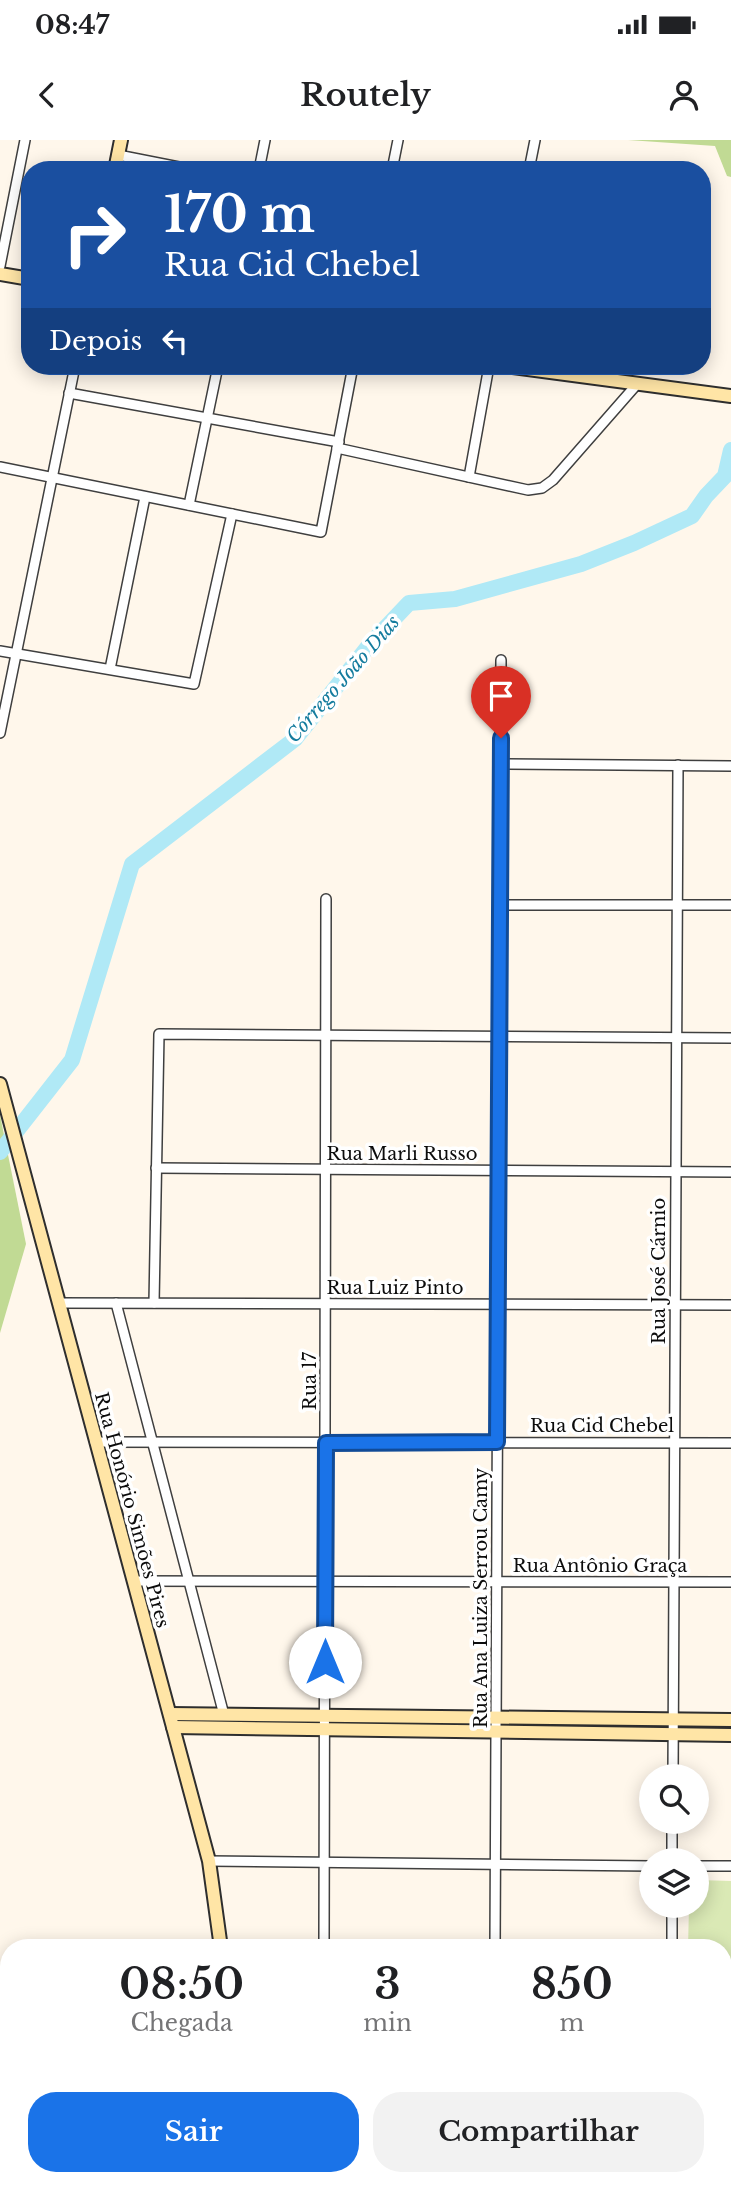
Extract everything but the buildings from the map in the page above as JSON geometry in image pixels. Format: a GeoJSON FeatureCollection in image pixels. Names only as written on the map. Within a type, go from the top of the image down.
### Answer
{"type":"FeatureCollection","features":[{"type":"Feature","properties":{"kind":"main road"},"geometry":{"type":"LineString","coordinates":[[117,161],[121,140]]}},
{"type":"Feature","properties":{"kind":"main road"},"geometry":{"type":"LineString","coordinates":[[0,274],[21,278]]}},
{"type":"Feature","properties":{"kind":"main road"},"geometry":{"type":"LineString","coordinates":[[575,375],[731,396]]}},
{"type":"Feature","properties":{"kind":"main road","name":"Rua Honório Simões Pires"},"geometry":{"type":"LineString","coordinates":[[0,1084],[209,1861],[220,1939]]}},
{"type":"Feature","properties":{"kind":"main road"},"geometry":{"type":"LineString","coordinates":[[172,1721],[224,1715],[496,1731],[731,1735]]}},
{"type":"Feature","properties":{"kind":"main road"},"geometry":{"type":"LineString","coordinates":[[172,1721],[325,1723],[496,1718],[731,1720]]}},
{"type":"Feature","properties":{"kind":"street"},"geometry":{"type":"LineString","coordinates":[[0,266],[25,140]]}},
{"type":"Feature","properties":{"kind":"street"},"geometry":{"type":"LineString","coordinates":[[261,161],[265,140]]}},
{"type":"Feature","properties":{"kind":"street"},"geometry":{"type":"LineString","coordinates":[[394,161],[398,140]]}},
{"type":"Feature","properties":{"kind":"street"},"geometry":{"type":"LineString","coordinates":[[531,161],[535,140]]}},
{"type":"Feature","properties":{"kind":"street"},"geometry":{"type":"LineString","coordinates":[[118,155],[148,161]]}},
{"type":"Feature","properties":{"kind":"street"},"geometry":{"type":"LineString","coordinates":[[0,733],[73,375]]}},
{"type":"Feature","properties":{"kind":"street"},"geometry":{"type":"LineString","coordinates":[[189,506],[216,375]]}},
{"type":"Feature","properties":{"kind":"street"},"geometry":{"type":"LineString","coordinates":[[0,467],[321,532],[352,375]]}},
{"type":"Feature","properties":{"kind":"street"},"geometry":{"type":"LineString","coordinates":[[469,477],[487,375]]}},
{"type":"Feature","properties":{"kind":"street"},"geometry":{"type":"LineString","coordinates":[[69,393],[338,445],[527,490],[542,488],[553,480],[638,383]]}},
{"type":"Feature","properties":{"kind":"street"},"geometry":{"type":"LineString","coordinates":[[110,669],[145,497]]}},
{"type":"Feature","properties":{"kind":"street"},"geometry":{"type":"LineString","coordinates":[[0,651],[194,684],[232,514]]}},
{"type":"Feature","properties":{"kind":"street","name":"Rua Ana Luiza Serrou Camy"},"geometry":{"type":"LineString","coordinates":[[495,1939],[501,660]]}},
{"type":"Feature","properties":{"kind":"street"},"geometry":{"type":"LineString","coordinates":[[500,764],[731,765]]}},
{"type":"Feature","properties":{"kind":"street","name":"Rua José Cárnio"},"geometry":{"type":"LineString","coordinates":[[673,1764],[678,765]]}},
{"type":"Feature","properties":{"kind":"street","name":"Rua 17"},"geometry":{"type":"LineString","coordinates":[[324,1939],[326,899]]}},
{"type":"Feature","properties":{"kind":"street"},"geometry":{"type":"LineString","coordinates":[[500,905],[731,905]]}},
{"type":"Feature","properties":{"kind":"street"},"geometry":{"type":"LineString","coordinates":[[153,1303],[159,1034],[731,1038]]}},
{"type":"Feature","properties":{"kind":"street","name":"Rua Marli Russo"},"geometry":{"type":"LineString","coordinates":[[156,1168],[731,1172]]}},
{"type":"Feature","properties":{"kind":"street","name":"Rua Luiz Pinto"},"geometry":{"type":"LineString","coordinates":[[58,1303],[731,1305]]}},
{"type":"Feature","properties":{"kind":"street"},"geometry":{"type":"LineString","coordinates":[[116,1303],[224,1715]]}},
{"type":"Feature","properties":{"kind":"street","name":"Rua Cid Chebel"},"geometry":{"type":"LineString","coordinates":[[96,1442],[731,1443]]}},
{"type":"Feature","properties":{"kind":"street","name":"Rua Antônio Graça"},"geometry":{"type":"LineString","coordinates":[[133,1581],[731,1582]]}},
{"type":"Feature","properties":{"kind":"street"},"geometry":{"type":"LineString","coordinates":[[209,1861],[639,1866]]}},
{"type":"Feature","properties":{"kind":"street"},"geometry":{"type":"LineString","coordinates":[[709,1866],[731,1866]]}},
{"type":"Feature","properties":{"kind":"street"},"geometry":{"type":"LineString","coordinates":[[672,1918],[672,1939]]}},
{"type":"Feature","properties":{"kind":"green space"},"geometry":{"type":"Polygon","coordinates":[[[628,140],[731,140],[731,177],[727,176],[715,146],[628,140]]]}},
{"type":"Feature","properties":{"kind":"green space"},"geometry":{"type":"Polygon","coordinates":[[[0,1115],[26,1244],[0,1333],[0,1115]]]}},
{"type":"Feature","properties":{"kind":"green space"},"geometry":{"type":"Polygon","coordinates":[[[709,1880],[731,1881],[731,1939],[688,1939],[689,1918],[709,1918],[709,1880]]]}},
{"type":"Feature","properties":{"kind":"waterway","name":"Córrego João Dias"},"geometry":{"type":"LineString","coordinates":[[0,1152],[72,1060],[132,864],[295,739],[371,643],[409,603],[455,599],[581,564],[692,516],[725,476],[731,450]]}},
{"type":"Feature","properties":{"kind":"route"},"geometry":{"type":"LineString","coordinates":[[325,1662],[326,1443],[497,1442],[501,738]]}}]}
